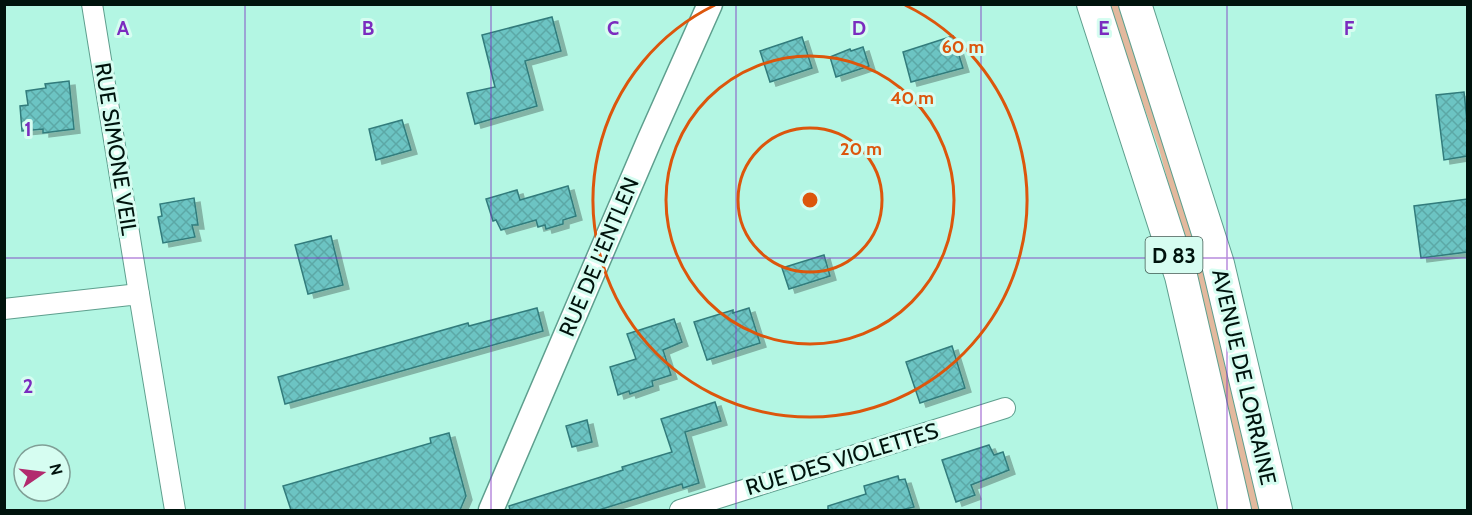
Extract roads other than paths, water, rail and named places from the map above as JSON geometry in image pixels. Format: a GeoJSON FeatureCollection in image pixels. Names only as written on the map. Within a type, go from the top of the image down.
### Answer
{"type":"FeatureCollection","features":[{"type":"Feature","properties":{"kind":"main road","name":"AVENUE DE LORRAINE"},"geometry":{"type":"LineString","coordinates":[[1093,4],[1181,276],[1235,510]]}},
{"type":"Feature","properties":{"kind":"main road","name":"AVENUE DE LORRAINE"},"geometry":{"type":"LineString","coordinates":[[1135,4],[1218,264],[1276,510]]}},
{"type":"Feature","properties":{"kind":"street","name":"RUE SIMONE VEIL"},"geometry":{"type":"LineString","coordinates":[[92,4],[175,510]]}},
{"type":"Feature","properties":{"kind":"street","name":"RUE DE L'ENTLEN"},"geometry":{"type":"LineString","coordinates":[[491,510],[710,4]]}},
{"type":"Feature","properties":{"kind":"street"},"geometry":{"type":"LineString","coordinates":[[4,309],[139,294]]}},
{"type":"Feature","properties":{"kind":"street","name":"RUE DES VIOLETTES"},"geometry":{"type":"LineString","coordinates":[[680,510],[1005,408]]}}]}
